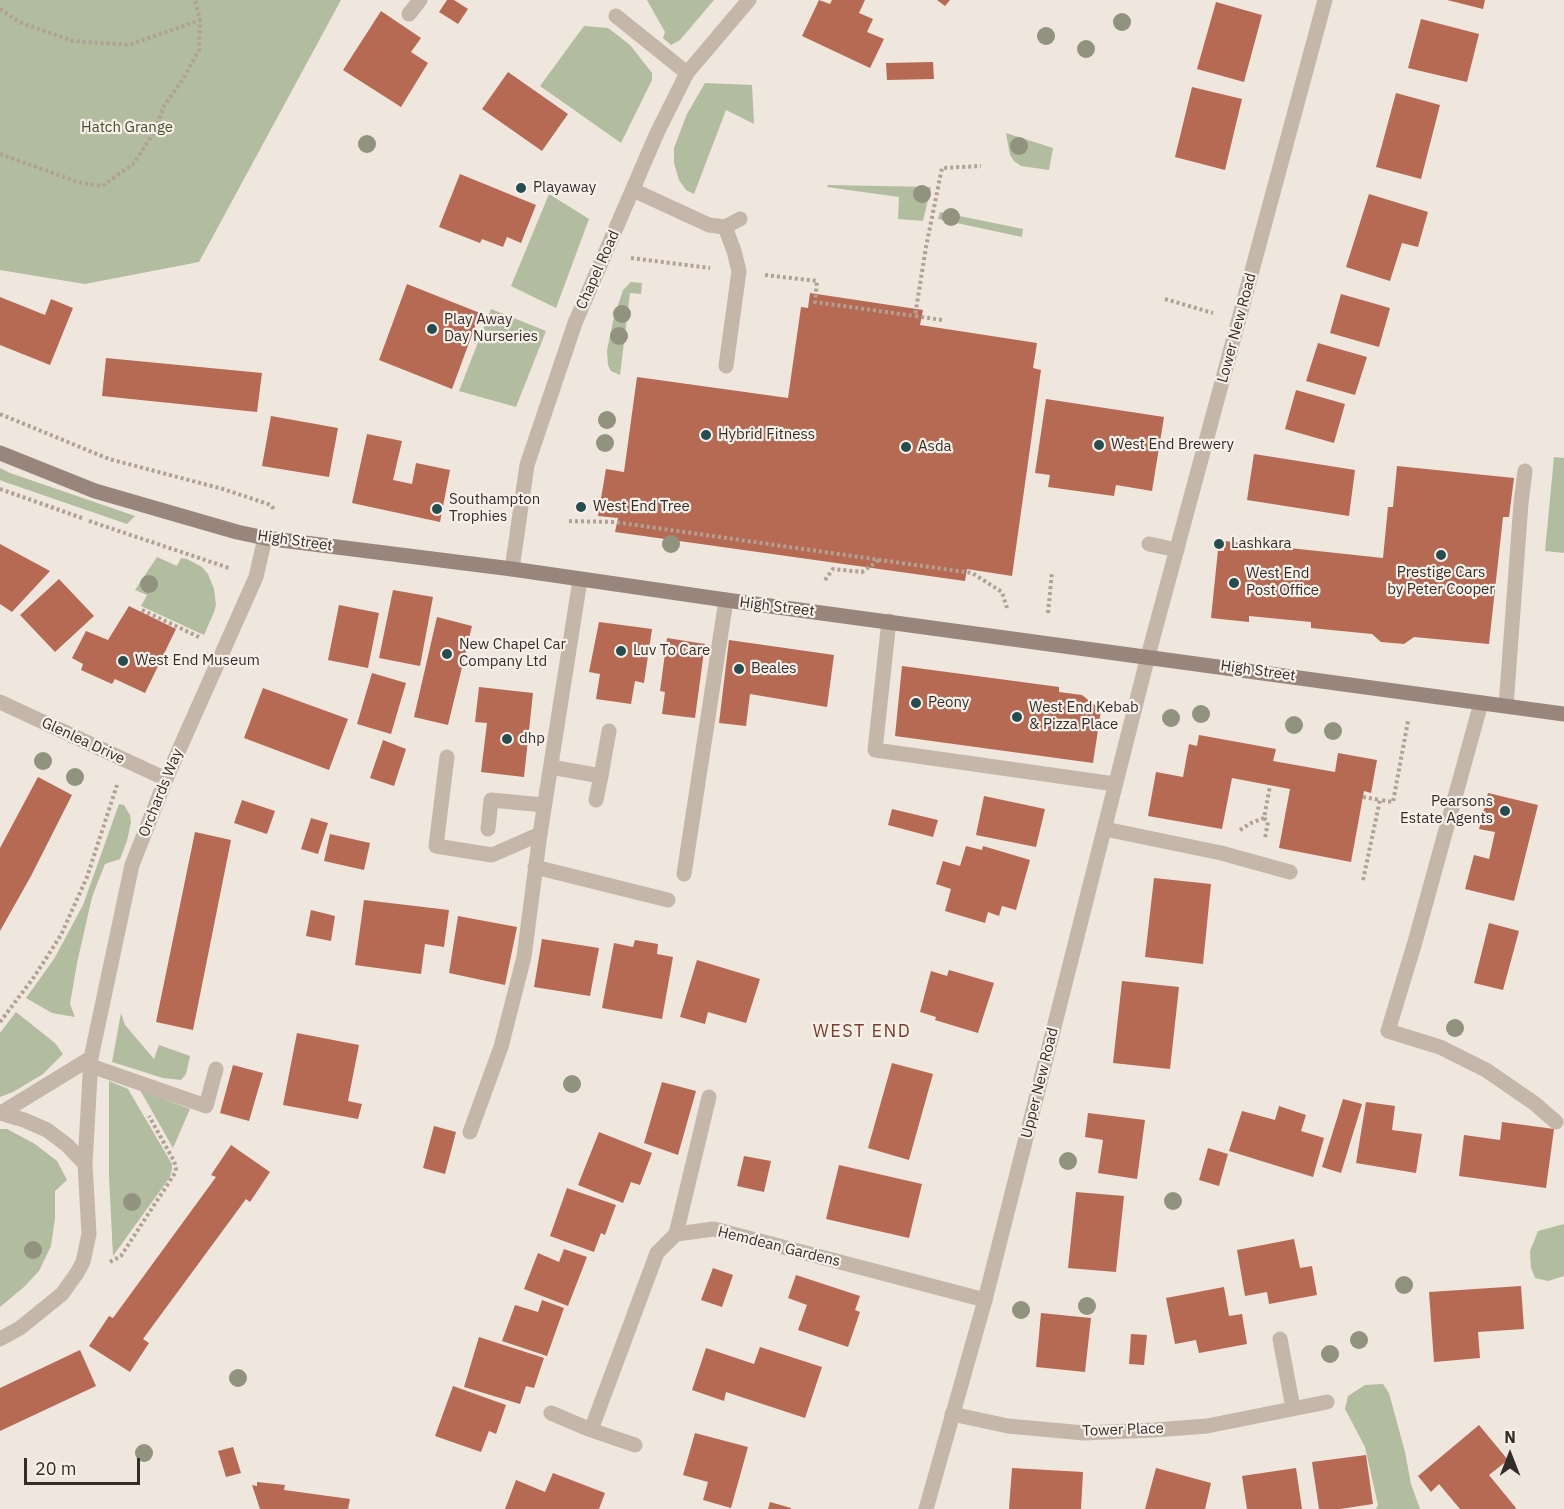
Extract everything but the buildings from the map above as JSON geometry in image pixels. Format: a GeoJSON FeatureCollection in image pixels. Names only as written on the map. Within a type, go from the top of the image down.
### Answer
{"type":"FeatureCollection","features":[{"type":"Feature","properties":{"kind":"main road","name":"High Street"},"geometry":{"type":"LineString","coordinates":[[0,453],[95,491],[265,538],[512,569],[1481,703],[1560,711]]}},
{"type":"Feature","properties":{"kind":"street"},"geometry":{"type":"LineString","coordinates":[[409,15],[420,0]]}},
{"type":"Feature","properties":{"kind":"street","name":"Chapel Road"},"geometry":{"type":"LineString","coordinates":[[512,569],[527,465],[575,323],[657,133],[687,73],[749,0]]}},
{"type":"Feature","properties":{"kind":"street","name":"Lower New Road"},"geometry":{"type":"LineString","coordinates":[[1148,656],[1324,0]]}},
{"type":"Feature","properties":{"kind":"street"},"geometry":{"type":"LineString","coordinates":[[616,16],[687,73]]}},
{"type":"Feature","properties":{"kind":"street"},"geometry":{"type":"LineString","coordinates":[[633,190],[709,225],[725,227],[740,219]]}},
{"type":"Feature","properties":{"kind":"street"},"geometry":{"type":"LineString","coordinates":[[725,227],[739,271],[726,366]]}},
{"type":"Feature","properties":{"kind":"street"},"geometry":{"type":"LineString","coordinates":[[1506,706],[1525,471]]}},
{"type":"Feature","properties":{"kind":"street","name":"Orchards Way"},"geometry":{"type":"LineString","coordinates":[[0,1339],[20,1328],[62,1294],[83,1262],[89,1234],[85,1164],[91,1062],[132,865],[165,779],[256,577],[265,538]]}},
{"type":"Feature","properties":{"kind":"street"},"geometry":{"type":"LineString","coordinates":[[1149,544],[1177,550]]}},
{"type":"Feature","properties":{"kind":"street"},"geometry":{"type":"LineString","coordinates":[[470,1132],[501,1047],[524,957],[544,805],[580,580]]}},
{"type":"Feature","properties":{"kind":"street"},"geometry":{"type":"LineString","coordinates":[[684,874],[726,600]]}},
{"type":"Feature","properties":{"kind":"street"},"geometry":{"type":"LineString","coordinates":[[890,621],[874,750],[1115,784]]}},
{"type":"Feature","properties":{"kind":"street","name":"Upper New Road"},"geometry":{"type":"LineString","coordinates":[[926,1509],[985,1300],[1148,656]]}},
{"type":"Feature","properties":{"kind":"street","name":"Glenlea Drive"},"geometry":{"type":"LineString","coordinates":[[0,702],[165,779]]}},
{"type":"Feature","properties":{"kind":"street"},"geometry":{"type":"LineString","coordinates":[[1481,703],[1388,1031],[1440,1047],[1486,1070],[1534,1103],[1556,1122]]}},
{"type":"Feature","properties":{"kind":"street"},"geometry":{"type":"LineString","coordinates":[[596,800],[609,731]]}},
{"type":"Feature","properties":{"kind":"street"},"geometry":{"type":"LineString","coordinates":[[447,757],[436,846],[492,855],[540,834]]}},
{"type":"Feature","properties":{"kind":"street"},"geometry":{"type":"LineString","coordinates":[[550,767],[601,776]]}},
{"type":"Feature","properties":{"kind":"street"},"geometry":{"type":"LineString","coordinates":[[488,828],[491,800],[544,805]]}},
{"type":"Feature","properties":{"kind":"street"},"geometry":{"type":"LineString","coordinates":[[1105,828],[1221,853],[1290,872]]}},
{"type":"Feature","properties":{"kind":"street"},"geometry":{"type":"LineString","coordinates":[[535,867],[668,900]]}},
{"type":"Feature","properties":{"kind":"street"},"geometry":{"type":"LineString","coordinates":[[0,1113],[91,1062],[206,1106],[216,1069]]}},
{"type":"Feature","properties":{"kind":"street"},"geometry":{"type":"LineString","coordinates":[[591,1430],[657,1253],[676,1234],[709,1097]]}},
{"type":"Feature","properties":{"kind":"street"},"geometry":{"type":"LineString","coordinates":[[0,1113],[47,1130],[67,1145],[85,1164]]}},
{"type":"Feature","properties":{"kind":"street","name":"Hemdean Gardens"},"geometry":{"type":"LineString","coordinates":[[676,1234],[714,1229],[985,1300]]}},
{"type":"Feature","properties":{"kind":"street"},"geometry":{"type":"LineString","coordinates":[[1280,1339],[1293,1408]]}},
{"type":"Feature","properties":{"kind":"street","name":"Tower Place"},"geometry":{"type":"LineString","coordinates":[[952,1414],[1008,1426],[1084,1433],[1207,1426],[1327,1402]]}},
{"type":"Feature","properties":{"kind":"street"},"geometry":{"type":"LineString","coordinates":[[551,1413],[591,1430],[636,1445]]}},
{"type":"Feature","properties":{"kind":"path"},"geometry":{"type":"LineString","coordinates":[[0,154],[78,182],[102,186],[133,164],[153,134],[165,104],[200,50],[200,20],[195,0]]}},
{"type":"Feature","properties":{"kind":"path"},"geometry":{"type":"LineString","coordinates":[[0,9],[19,21],[73,41],[129,45],[200,20]]}},
{"type":"Feature","properties":{"kind":"path"},"geometry":{"type":"LineString","coordinates":[[942,320],[915,316],[942,168],[981,166]]}},
{"type":"Feature","properties":{"kind":"path"},"geometry":{"type":"LineString","coordinates":[[1164,299],[1239,320]]}},
{"type":"Feature","properties":{"kind":"path"},"geometry":{"type":"LineString","coordinates":[[0,414],[109,459],[223,489],[271,505],[298,542]]}},
{"type":"Feature","properties":{"kind":"path"},"geometry":{"type":"LineString","coordinates":[[0,489],[256,577]]}},
{"type":"Feature","properties":{"kind":"path"},"geometry":{"type":"LineString","coordinates":[[569,521],[614,522],[972,573],[1002,592],[1007,608]]}},
{"type":"Feature","properties":{"kind":"path"},"geometry":{"type":"LineString","coordinates":[[825,580],[833,569],[862,572],[879,560]]}},
{"type":"Feature","properties":{"kind":"path"},"geometry":{"type":"LineString","coordinates":[[1048,614],[1052,572]]}},
{"type":"Feature","properties":{"kind":"path"},"geometry":{"type":"LineString","coordinates":[[142,610],[200,637],[195,646]]}},
{"type":"Feature","properties":{"kind":"path"},"geometry":{"type":"LineString","coordinates":[[1363,796],[1393,802],[1413,693]]}},
{"type":"Feature","properties":{"kind":"path"},"geometry":{"type":"LineString","coordinates":[[0,1022],[34,977],[61,935],[87,876],[125,761]]}},
{"type":"Feature","properties":{"kind":"path"},"geometry":{"type":"LineString","coordinates":[[1363,880],[1380,800]]}},
{"type":"Feature","properties":{"kind":"path"},"geometry":{"type":"LineString","coordinates":[[77,1273],[102,1268],[121,1256],[175,1173],[174,1161],[148,1114]]}},
{"type":"Feature","properties":{"kind":"green space","name":"Hatch Grange"},"geometry":{"type":"Polygon","coordinates":[[[0,0],[341,0],[199,262],[85,284],[0,270],[0,0]]]}},
{"type":"Feature","properties":{"kind":"green space"},"geometry":{"type":"Polygon","coordinates":[[[647,0],[714,0],[680,40],[671,45],[663,38],[665,32],[647,0]]]}},
{"type":"Feature","properties":{"kind":"green space"},"geometry":{"type":"Polygon","coordinates":[[[584,26],[608,28],[630,45],[652,73],[652,80],[621,143],[540,86],[584,26]]]}},
{"type":"Feature","properties":{"kind":"green space"},"geometry":{"type":"Polygon","coordinates":[[[705,83],[752,85],[754,124],[726,110],[694,194],[686,190],[679,180],[674,163],[674,148],[687,114],[705,83]]]}},
{"type":"Feature","properties":{"kind":"green space"},"geometry":{"type":"Polygon","coordinates":[[[1006,133],[1053,148],[1049,170],[1021,166],[1014,161],[1010,155],[1006,133]]]}},
{"type":"Feature","properties":{"kind":"green space"},"geometry":{"type":"Polygon","coordinates":[[[828,185],[931,187],[923,221],[898,219],[899,197],[827,187],[828,185]]]}},
{"type":"Feature","properties":{"kind":"green space"},"geometry":{"type":"Polygon","coordinates":[[[549,194],[589,219],[556,308],[511,286],[549,194]]]}},
{"type":"Feature","properties":{"kind":"green space"},"geometry":{"type":"Polygon","coordinates":[[[940,212],[1023,229],[1022,237],[938,219],[940,212]]]}},
{"type":"Feature","properties":{"kind":"green space"},"geometry":{"type":"Polygon","coordinates":[[[631,282],[642,283],[641,294],[630,293],[620,375],[611,371],[608,365],[607,350],[623,290],[631,282]]]}},
{"type":"Feature","properties":{"kind":"green space"},"geometry":{"type":"Polygon","coordinates":[[[491,309],[546,331],[516,407],[459,391],[491,309]]]}},
{"type":"Feature","properties":{"kind":"green space"},"geometry":{"type":"Polygon","coordinates":[[[1554,457],[1564,458],[1564,553],[1545,551],[1554,457]]]}},
{"type":"Feature","properties":{"kind":"green space"},"geometry":{"type":"Polygon","coordinates":[[[0,468],[135,516],[127,524],[5,482],[0,480],[0,468]]]}},
{"type":"Feature","properties":{"kind":"green space"},"geometry":{"type":"Polygon","coordinates":[[[157,557],[177,566],[181,558],[187,559],[202,567],[208,574],[214,589],[216,605],[204,635],[141,606],[147,595],[135,590],[157,557]]]}},
{"type":"Feature","properties":{"kind":"green space"},"geometry":{"type":"Polygon","coordinates":[[[119,804],[124,805],[131,822],[120,859],[105,864],[92,897],[70,1004],[75,1017],[52,1013],[26,998],[54,959],[83,905],[119,804]]]}},
{"type":"Feature","properties":{"kind":"green space"},"geometry":{"type":"Polygon","coordinates":[[[16,1012],[55,1043],[63,1054],[43,1074],[0,1097],[0,1033],[16,1012]]]}},
{"type":"Feature","properties":{"kind":"green space"},"geometry":{"type":"Polygon","coordinates":[[[121,1013],[125,1025],[154,1059],[159,1045],[190,1056],[186,1074],[181,1080],[163,1078],[112,1062],[121,1013]]]}},
{"type":"Feature","properties":{"kind":"green space"},"geometry":{"type":"Polygon","coordinates":[[[109,1081],[128,1089],[172,1164],[170,1177],[113,1256],[109,1176],[109,1081]]]}},
{"type":"Feature","properties":{"kind":"green space"},"geometry":{"type":"Polygon","coordinates":[[[140,1090],[190,1109],[173,1148],[140,1090]]]}},
{"type":"Feature","properties":{"kind":"green space"},"geometry":{"type":"Polygon","coordinates":[[[0,1129],[7,1129],[35,1144],[57,1161],[67,1180],[55,1191],[55,1218],[51,1246],[39,1271],[0,1307],[0,1129]]]}},
{"type":"Feature","properties":{"kind":"green space"},"geometry":{"type":"Polygon","coordinates":[[[1564,1224],[1564,1276],[1548,1281],[1535,1278],[1531,1268],[1530,1251],[1538,1231],[1564,1224]]]}},
{"type":"Feature","properties":{"kind":"green space"},"geometry":{"type":"Polygon","coordinates":[[[1383,1384],[1389,1393],[1411,1484],[1420,1509],[1376,1509],[1378,1505],[1365,1447],[1345,1409],[1348,1396],[1365,1385],[1383,1384]]]}},
{"type":"Feature","properties":{"kind":"place","name":"Playaway"},"geometry":{"type":"Point","coordinates":[521,188]}},
{"type":"Feature","properties":{"kind":"place","name":"Play Away Day Nurseries"},"geometry":{"type":"Point","coordinates":[432,329]}},
{"type":"Feature","properties":{"kind":"place","name":"Hybrid Fitness"},"geometry":{"type":"Point","coordinates":[706,435]}},
{"type":"Feature","properties":{"kind":"place","name":"West End Brewery"},"geometry":{"type":"Point","coordinates":[1099,445]}},
{"type":"Feature","properties":{"kind":"place","name":"Asda"},"geometry":{"type":"Point","coordinates":[906,447]}},
{"type":"Feature","properties":{"kind":"place","name":"West End Tree"},"geometry":{"type":"Point","coordinates":[581,507]}},
{"type":"Feature","properties":{"kind":"place","name":"Southampton Trophies"},"geometry":{"type":"Point","coordinates":[437,509]}},
{"type":"Feature","properties":{"kind":"place","name":"Lashkara"},"geometry":{"type":"Point","coordinates":[1219,544]}},
{"type":"Feature","properties":{"kind":"place","name":"Prestige Cars by Peter Cooper"},"geometry":{"type":"Point","coordinates":[1441,555]}},
{"type":"Feature","properties":{"kind":"place","name":"West End Post Office"},"geometry":{"type":"Point","coordinates":[1234,583]}},
{"type":"Feature","properties":{"kind":"place","name":"Luv To Care"},"geometry":{"type":"Point","coordinates":[621,651]}},
{"type":"Feature","properties":{"kind":"place","name":"New Chapel Car Company Ltd"},"geometry":{"type":"Point","coordinates":[447,654]}},
{"type":"Feature","properties":{"kind":"place","name":"West End Museum"},"geometry":{"type":"Point","coordinates":[123,661]}},
{"type":"Feature","properties":{"kind":"place","name":"Beales"},"geometry":{"type":"Point","coordinates":[739,669]}},
{"type":"Feature","properties":{"kind":"place","name":"Peony"},"geometry":{"type":"Point","coordinates":[916,703]}},
{"type":"Feature","properties":{"kind":"place","name":"West End Kebab & Pizza Place"},"geometry":{"type":"Point","coordinates":[1017,717]}},
{"type":"Feature","properties":{"kind":"place","name":"dhp"},"geometry":{"type":"Point","coordinates":[507,739]}},
{"type":"Feature","properties":{"kind":"place","name":"Pearsons Estate Agents"},"geometry":{"type":"Point","coordinates":[1505,811]}},
{"type":"Feature","properties":{"kind":"district","name":"WEST END"},"geometry":{"type":"Point","coordinates":[862,1032]}}]}
